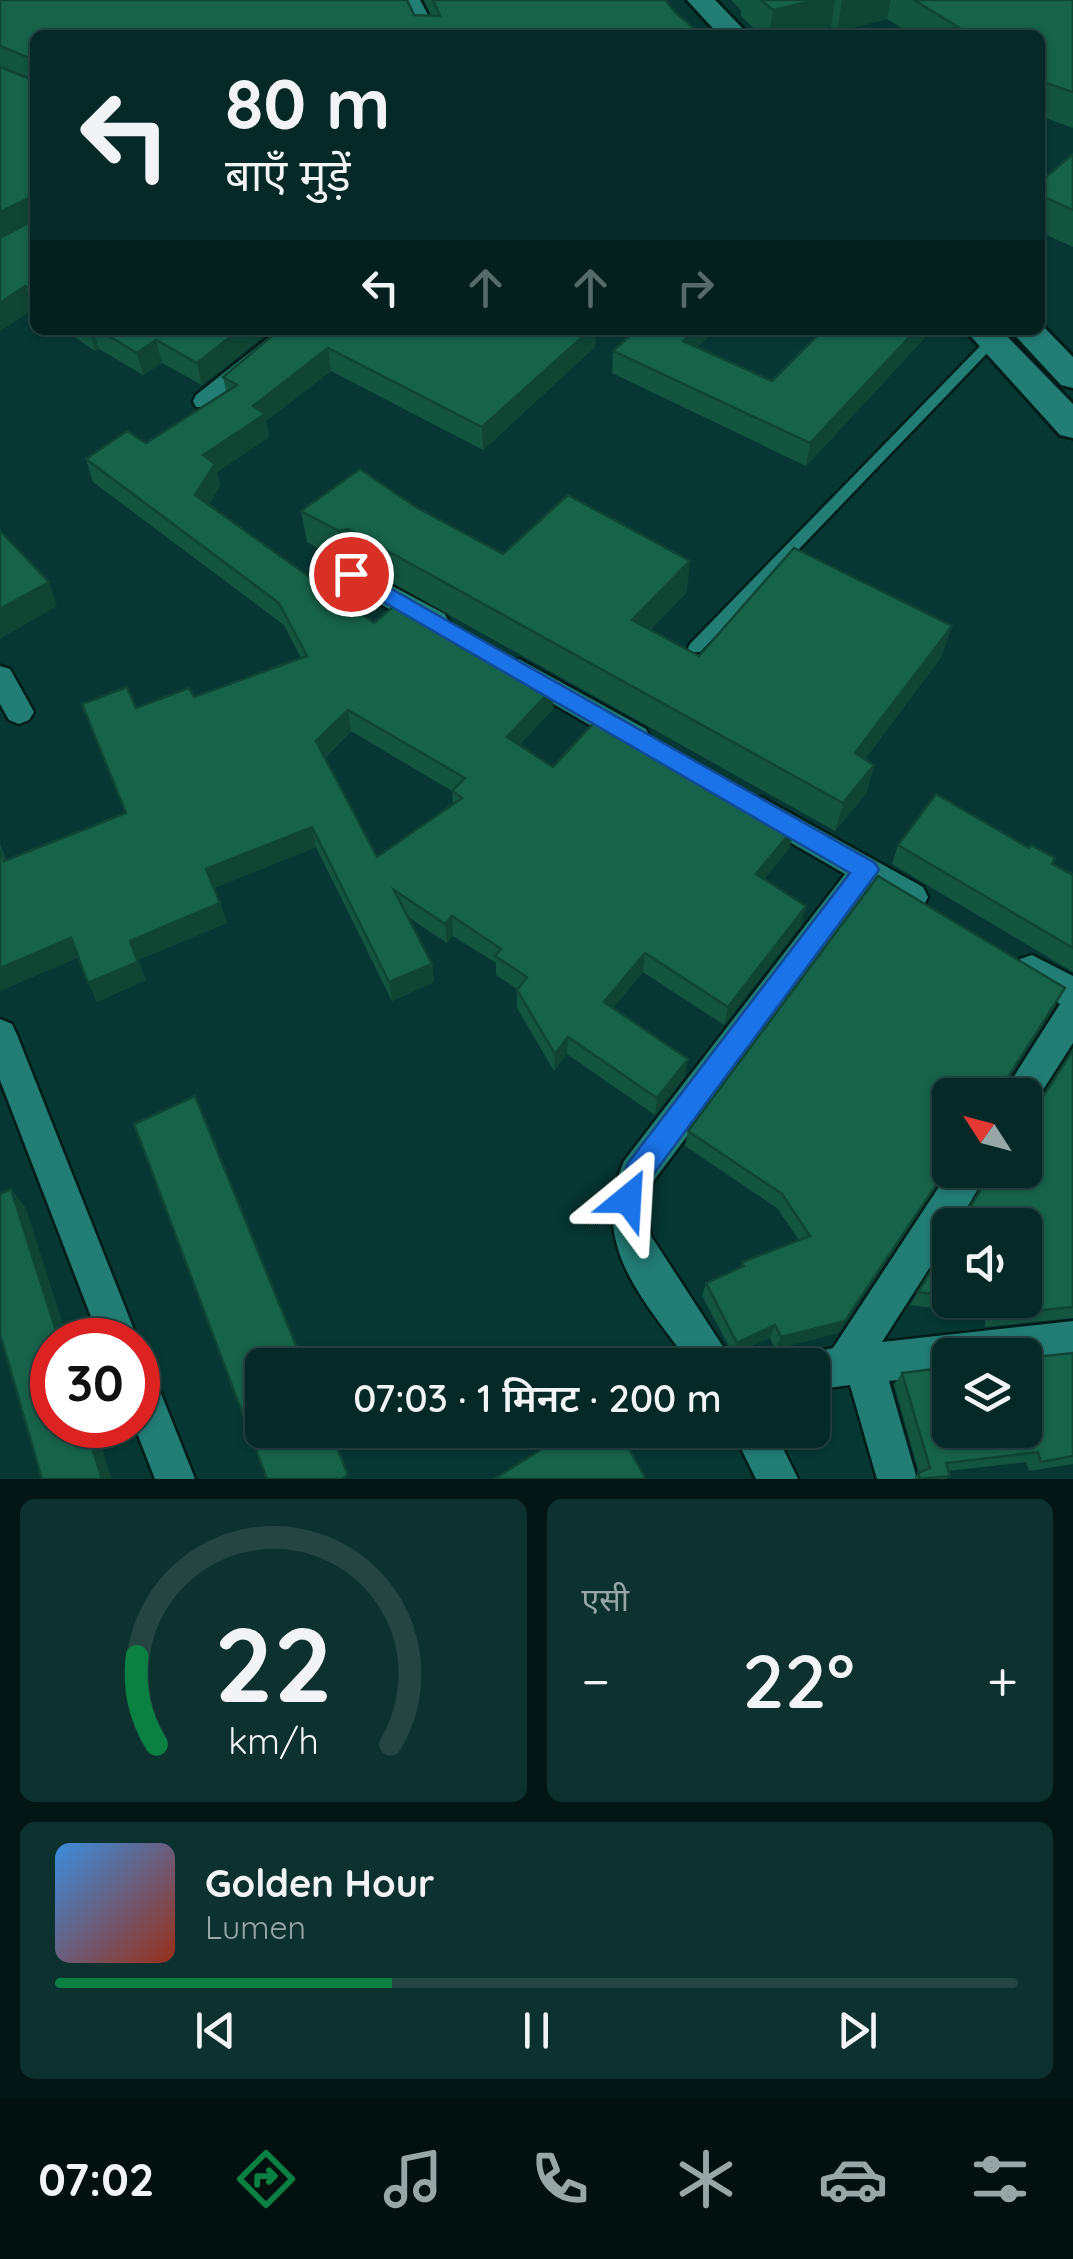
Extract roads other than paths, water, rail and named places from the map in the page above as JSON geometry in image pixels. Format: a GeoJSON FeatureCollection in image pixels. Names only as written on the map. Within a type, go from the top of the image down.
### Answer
{"type":"FeatureCollection","features":[{"type":"Feature","properties":{"kind":"main road"},"geometry":{"type":"LineString","coordinates":[[690,6],[700,30]]}},
{"type":"Feature","properties":{"kind":"main road"},"geometry":{"type":"LineString","coordinates":[[690,6],[728,30]]}},
{"type":"Feature","properties":{"kind":"main road"},"geometry":{"type":"LineString","coordinates":[[987,335],[1073,426]]}},
{"type":"Feature","properties":{"kind":"main road"},"geometry":{"type":"LineString","coordinates":[[1032,335],[1063,367]]}},
{"type":"Feature","properties":{"kind":"main road"},"geometry":{"type":"LineString","coordinates":[[1017,367],[1063,367]]}},
{"type":"Feature","properties":{"kind":"street"},"geometry":{"type":"LineString","coordinates":[[410,0],[426,30]]}},
{"type":"Feature","properties":{"kind":"street"},"geometry":{"type":"LineString","coordinates":[[205,402],[288,335]]}},
{"type":"Feature","properties":{"kind":"street"},"geometry":{"type":"LineString","coordinates":[[351,574],[454,633]]}},
{"type":"Feature","properties":{"kind":"street"},"geometry":{"type":"LineString","coordinates":[[489,653],[660,752]]}},
{"type":"Feature","properties":{"kind":"street"},"geometry":{"type":"LineString","coordinates":[[0,676],[19,712]]}},
{"type":"Feature","properties":{"kind":"street"},"geometry":{"type":"LineString","coordinates":[[729,791],[930,908]]}},
{"type":"Feature","properties":{"kind":"street"},"geometry":{"type":"LineString","coordinates":[[703,1348],[645,1263],[629,1229],[628,1199],[638,1172],[866,870]]}},
{"type":"Feature","properties":{"kind":"street"},"geometry":{"type":"LineString","coordinates":[[1010,956],[1073,994]]}},
{"type":"Feature","properties":{"kind":"street"},"geometry":{"type":"LineString","coordinates":[[1031,1078],[1073,1014]]}},
{"type":"Feature","properties":{"kind":"street"},"geometry":{"type":"LineString","coordinates":[[0,1035],[110,1318]]}},
{"type":"Feature","properties":{"kind":"street"},"geometry":{"type":"LineString","coordinates":[[840,1366],[959,1188]]}},
{"type":"Feature","properties":{"kind":"street"},"geometry":{"type":"LineString","coordinates":[[840,1366],[1073,1340]]}},
{"type":"Feature","properties":{"kind":"street"},"geometry":{"type":"LineString","coordinates":[[840,1366],[897,1479]]}},
{"type":"Feature","properties":{"kind":"street"},"geometry":{"type":"LineString","coordinates":[[160,1441],[175,1479]]}},
{"type":"Feature","properties":{"kind":"street"},"geometry":{"type":"LineString","coordinates":[[762,1448],[778,1479]]}},
{"type":"Feature","properties":{"kind":"lane"},"geometry":{"type":"LineString","coordinates":[[695,648],[987,335]]}}]}
